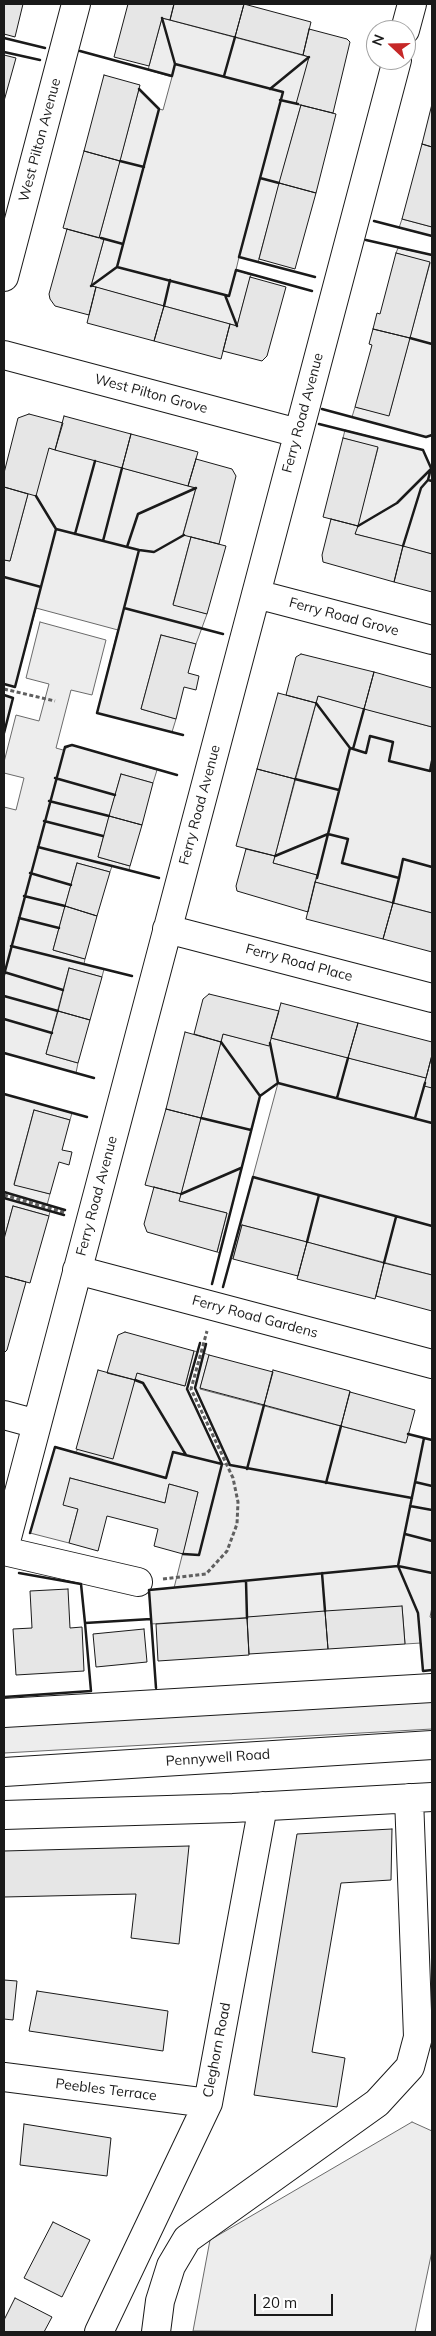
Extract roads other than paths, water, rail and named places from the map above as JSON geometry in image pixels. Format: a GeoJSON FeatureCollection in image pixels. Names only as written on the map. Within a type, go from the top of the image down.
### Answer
{"type":"FeatureCollection","features":[{"type":"Feature","properties":{"kind":"street","name":"West Pilton Avenue"},"geometry":{"type":"LineString","coordinates":[[4,277],[76,4]]}},
{"type":"Feature","properties":{"kind":"street","name":"Ferry Road Avenue"},"geometry":{"type":"LineString","coordinates":[[4,1550],[394,70]]}},
{"type":"Feature","properties":{"kind":"street","name":"West Pilton Grove"},"geometry":{"type":"LineString","coordinates":[[4,354],[298,433]]}},
{"type":"Feature","properties":{"kind":"street","name":"Ferry Road Grove"},"geometry":{"type":"LineString","coordinates":[[256,594],[432,640]]}},
{"type":"Feature","properties":{"kind":"street","name":"Ferry Road Place"},"geometry":{"type":"LineString","coordinates":[[167,929],[432,998]]}},
{"type":"Feature","properties":{"kind":"street","name":"Ferry Road Gardens"},"geometry":{"type":"LineString","coordinates":[[77,1270],[432,1364]]}},
{"type":"Feature","properties":{"kind":"street"},"geometry":{"type":"LineString","coordinates":[[4,1415],[37,1424]]}},
{"type":"Feature","properties":{"kind":"street"},"geometry":{"type":"LineString","coordinates":[[4,1550],[138,1582]]}},
{"type":"Feature","properties":{"kind":"street"},"geometry":{"type":"LineString","coordinates":[[4,1713],[432,1688]]}},
{"type":"Feature","properties":{"kind":"street","name":"Pennywell Road"},"geometry":{"type":"LineString","coordinates":[[4,1772],[432,1745]]}},
{"type":"Feature","properties":{"kind":"street"},"geometry":{"type":"LineString","coordinates":[[4,1815],[264,1806],[421,1797],[422,1851],[418,2037],[410,2067],[377,2103],[186,2239],[171,2266],[160,2301],[156,2332]]}},
{"type":"Feature","properties":{"kind":"street","name":"Cleghorn Road"},"geometry":{"type":"LineString","coordinates":[[99,2332],[208,2103],[264,1806]]}},
{"type":"Feature","properties":{"kind":"street","name":"Peebles Terrace"},"geometry":{"type":"LineString","coordinates":[[4,2077],[208,2103]]}}]}
